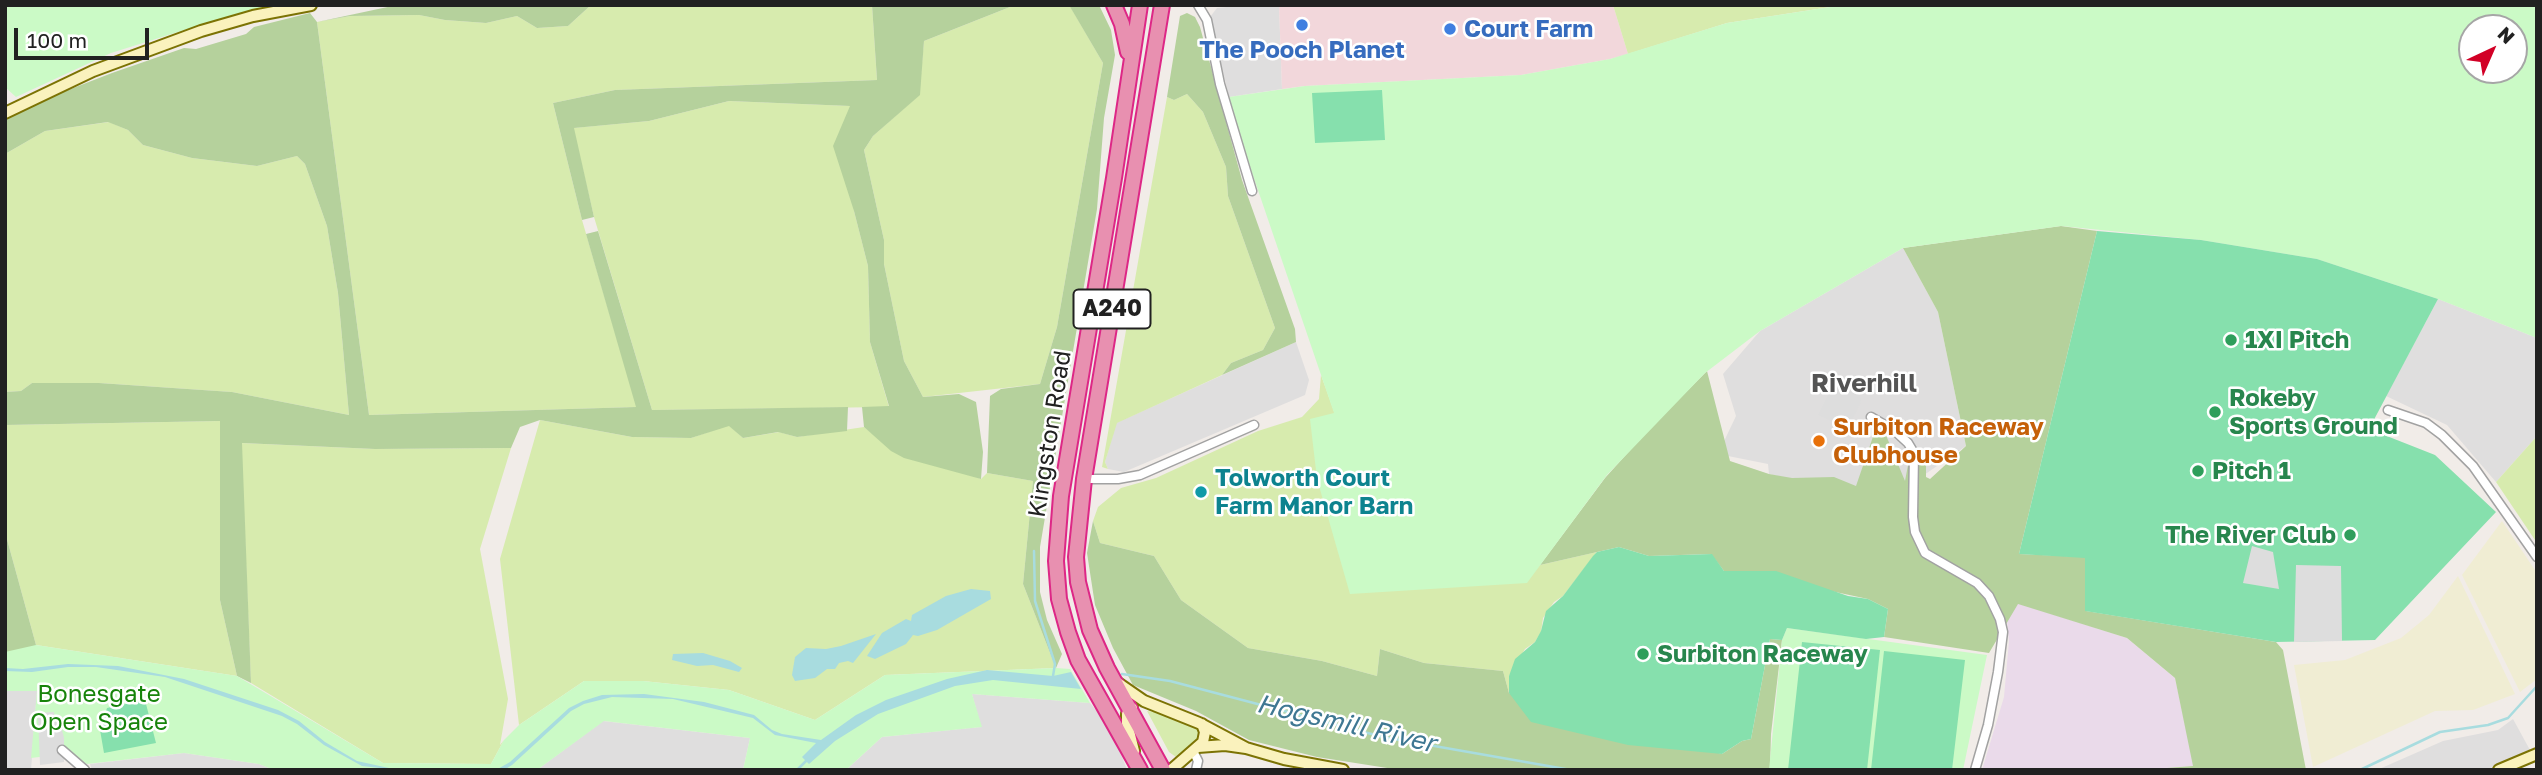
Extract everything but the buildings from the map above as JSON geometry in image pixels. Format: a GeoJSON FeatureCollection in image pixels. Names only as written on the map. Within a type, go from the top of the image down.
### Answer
{"type":"FeatureCollection","features":[{"type":"Feature","properties":{"kind":"highway"},"geometry":{"type":"LineString","coordinates":[[1114,5],[1125,34],[1130,67]]}},
{"type":"Feature","properties":{"kind":"highway","name":"Kingston Road"},"geometry":{"type":"LineString","coordinates":[[1139,766],[1078,660],[1059,599],[1056,561],[1057,526],[1140,5]]}},
{"type":"Feature","properties":{"kind":"highway","name":"Kingston Road"},"geometry":{"type":"LineString","coordinates":[[1113,679],[1088,621],[1078,582],[1077,531],[1161,5]]}},
{"type":"Feature","properties":{"kind":"highway","name":"A240"},"geometry":{"type":"LineString","coordinates":[[1113,679],[1163,770]]}},
{"type":"Feature","properties":{"kind":"main road"},"geometry":{"type":"LineString","coordinates":[[5,113],[93,71],[201,31],[253,16],[311,5]]}},
{"type":"Feature","properties":{"kind":"main road"},"geometry":{"type":"LineString","coordinates":[[1113,679],[1129,693],[1152,705],[1202,724],[1246,748]]}},
{"type":"Feature","properties":{"kind":"main road"},"geometry":{"type":"LineString","coordinates":[[1139,766],[1127,714],[1131,708],[1152,705]]}},
{"type":"Feature","properties":{"kind":"main road"},"geometry":{"type":"LineString","coordinates":[[1171,770],[1195,749],[1205,736],[1202,724]]}},
{"type":"Feature","properties":{"kind":"main road"},"geometry":{"type":"LineString","coordinates":[[1195,749],[1225,745],[1343,770]]}},
{"type":"Feature","properties":{"kind":"main road"},"geometry":{"type":"LineString","coordinates":[[2499,770],[2537,754]]}},
{"type":"Feature","properties":{"kind":"street"},"geometry":{"type":"LineString","coordinates":[[1198,5],[1207,20],[1220,84],[1252,191]]}},
{"type":"Feature","properties":{"kind":"street"},"geometry":{"type":"LineString","coordinates":[[2388,410],[2426,423],[2442,435],[2473,466],[2537,557]]}},
{"type":"Feature","properties":{"kind":"street"},"geometry":{"type":"LineString","coordinates":[[1871,418],[1895,431],[1914,453],[1913,517],[1915,532],[1925,553],[1977,583],[1989,596],[2000,619],[2003,632],[1998,672],[1988,725],[1975,770]]}},
{"type":"Feature","properties":{"kind":"street"},"geometry":{"type":"LineString","coordinates":[[1084,479],[1118,479],[1140,475],[1254,425]]}},
{"type":"Feature","properties":{"kind":"street"},"geometry":{"type":"LineString","coordinates":[[1195,749],[1198,761],[1196,770]]}},
{"type":"Feature","properties":{"kind":"street"},"geometry":{"type":"LineString","coordinates":[[62,750],[85,770]]}},
{"type":"Feature","properties":{"kind":"shaded area"},"geometry":{"type":"Polygon","coordinates":[[[1279,5],[1282,89],[1229,97],[1210,17],[1217,8],[1279,5]]]}},
{"type":"Feature","properties":{"kind":"shaded area","name":"Court Farm"},"geometry":{"type":"Polygon","coordinates":[[[1279,5],[1613,5],[1628,54],[1521,75],[1282,89],[1279,5]]]}},
{"type":"Feature","properties":{"kind":"shaded area"},"geometry":{"type":"Polygon","coordinates":[[[1903,248],[1938,312],[1966,446],[1882,504],[1769,474],[1768,464],[1718,454],[1736,416],[1723,374],[1760,331],[1903,248]]]}},
{"type":"Feature","properties":{"kind":"shaded area"},"geometry":{"type":"Polygon","coordinates":[[[2438,299],[2537,338],[2537,436],[2496,482],[2447,425],[2386,396],[2438,299]]]}},
{"type":"Feature","properties":{"kind":"shaded area"},"geometry":{"type":"Polygon","coordinates":[[[1296,342],[1309,380],[1305,395],[1124,472],[1108,469],[1105,462],[1116,423],[1296,342]]]}},
{"type":"Feature","properties":{"kind":"shaded area"},"geometry":{"type":"Polygon","coordinates":[[[1837,377],[1855,385],[1861,401],[1848,429],[1818,415],[1837,377]]]}},
{"type":"Feature","properties":{"kind":"shaded area"},"geometry":{"type":"Polygon","coordinates":[[[2502,521],[2537,573],[2537,679],[2520,692],[2462,575],[2502,521]]]}},
{"type":"Feature","properties":{"kind":"shaded area"},"geometry":{"type":"Polygon","coordinates":[[[2252,546],[2273,552],[2279,589],[2243,583],[2252,546]]]}},
{"type":"Feature","properties":{"kind":"shaded area"},"geometry":{"type":"Polygon","coordinates":[[[2296,565],[2341,566],[2342,641],[2294,642],[2296,565]]]}},
{"type":"Feature","properties":{"kind":"shaded area"},"geometry":{"type":"Polygon","coordinates":[[[2458,576],[2515,694],[2473,710],[2435,711],[2313,767],[2294,665],[2345,660],[2401,638],[2429,615],[2458,576]]]}},
{"type":"Feature","properties":{"kind":"shaded area"},"geometry":{"type":"Polygon","coordinates":[[[2017,603],[2127,638],[2175,678],[2194,766],[2140,770],[1982,770],[2004,697],[2009,641],[2007,621],[2017,603]]]}},
{"type":"Feature","properties":{"kind":"shaded area"},"geometry":{"type":"Polygon","coordinates":[[[5,691],[37,691],[31,770],[5,770],[5,691]]]}},
{"type":"Feature","properties":{"kind":"shaded area"},"geometry":{"type":"Polygon","coordinates":[[[972,694],[1090,703],[1119,749],[1127,770],[846,770],[882,737],[981,727],[972,694]]]}},
{"type":"Feature","properties":{"kind":"shaded area"},"geometry":{"type":"Polygon","coordinates":[[[54,712],[55,722],[60,722],[64,738],[64,762],[40,765],[38,713],[54,712]]]}},
{"type":"Feature","properties":{"kind":"shaded area"},"geometry":{"type":"Polygon","coordinates":[[[2513,719],[2530,750],[2486,770],[2377,770],[2443,741],[2498,730],[2513,719]]]}},
{"type":"Feature","properties":{"kind":"shaded area"},"geometry":{"type":"Polygon","coordinates":[[[603,721],[750,738],[743,770],[537,770],[603,721]]]}},
{"type":"Feature","properties":{"kind":"shaded area"},"geometry":{"type":"Polygon","coordinates":[[[184,753],[259,764],[274,770],[92,770],[90,764],[184,753]]]}},
{"type":"Feature","properties":{"kind":"green space"},"geometry":{"type":"Polygon","coordinates":[[[6,5],[272,5],[111,53],[16,97],[5,87],[6,5]]]}},
{"type":"Feature","properties":{"kind":"green space"},"geometry":{"type":"Polygon","coordinates":[[[397,5],[591,5],[568,26],[537,28],[517,16],[486,23],[419,15],[350,16],[317,22],[397,5]]]}},
{"type":"Feature","properties":{"kind":"green space"},"geometry":{"type":"Polygon","coordinates":[[[591,5],[872,5],[877,80],[615,90],[553,103],[582,220],[637,407],[369,415],[317,22],[350,16],[419,15],[486,23],[517,16],[537,28],[568,26],[591,5]]]}},
{"type":"Feature","properties":{"kind":"green space"},"geometry":{"type":"Polygon","coordinates":[[[872,5],[1015,5],[924,41],[920,95],[873,136],[864,150],[884,240],[884,264],[904,361],[923,397],[959,394],[976,402],[983,452],[981,479],[904,458],[891,451],[864,427],[862,407],[889,406],[870,342],[868,266],[833,146],[850,106],[729,101],[649,121],[574,128],[594,217],[582,220],[553,103],[615,90],[877,80],[872,5]]]}},
{"type":"Feature","properties":{"kind":"green space"},"geometry":{"type":"Polygon","coordinates":[[[1015,5],[1070,6],[1103,63],[1057,327],[1040,384],[923,397],[904,361],[884,264],[884,240],[864,150],[873,136],[919,95],[924,41],[1015,5]]]}},
{"type":"Feature","properties":{"kind":"green space"},"geometry":{"type":"Polygon","coordinates":[[[1069,5],[1099,5],[1111,30],[1115,55],[1104,118],[1097,209],[1040,547],[1040,592],[1047,620],[1062,654],[1056,668],[1023,584],[1033,481],[987,473],[990,396],[1001,389],[1040,384],[1057,327],[1103,63],[1069,5]]]}},
{"type":"Feature","properties":{"kind":"green space"},"geometry":{"type":"Polygon","coordinates":[[[1613,5],[1843,5],[1727,23],[1628,54],[1613,5]]]}},
{"type":"Feature","properties":{"kind":"green space"},"geometry":{"type":"Polygon","coordinates":[[[1843,5],[2537,5],[2537,338],[2438,299],[2317,259],[2201,240],[2061,226],[1903,248],[1760,331],[1705,373],[1607,475],[1527,583],[1350,594],[1317,479],[1310,419],[1334,413],[1246,155],[1229,97],[1305,86],[1521,75],[1610,59],[1727,23],[1843,5]]]}},
{"type":"Feature","properties":{"kind":"green space"},"geometry":{"type":"Polygon","coordinates":[[[310,13],[317,22],[369,415],[636,407],[586,234],[598,231],[652,410],[848,407],[847,431],[797,437],[778,432],[743,438],[729,426],[691,438],[632,437],[540,420],[520,427],[511,448],[375,449],[242,443],[251,683],[237,676],[220,600],[220,421],[5,425],[5,392],[21,391],[32,383],[99,383],[232,392],[349,415],[338,293],[327,226],[305,164],[297,156],[257,166],[192,158],[143,145],[128,130],[108,122],[45,131],[5,154],[5,119],[45,99],[184,48],[196,49],[246,34],[254,27],[310,13]]]}},
{"type":"Feature","properties":{"kind":"green space"},"geometry":{"type":"Polygon","coordinates":[[[1187,13],[1195,17],[1200,27],[1242,180],[1295,329],[1296,342],[1222,375],[1231,363],[1263,350],[1275,328],[1228,196],[1226,167],[1203,112],[1187,94],[1174,100],[1167,97],[1180,16],[1187,13]]]}},
{"type":"Feature","properties":{"kind":"green space"},"geometry":{"type":"Polygon","coordinates":[[[1382,90],[1385,140],[1315,143],[1312,93],[1382,90]]]}},
{"type":"Feature","properties":{"kind":"green space"},"geometry":{"type":"Polygon","coordinates":[[[1187,94],[1203,112],[1226,167],[1228,196],[1275,328],[1263,350],[1231,363],[1222,375],[1117,423],[1105,462],[1108,469],[1102,467],[1167,97],[1174,100],[1187,94]]]}},
{"type":"Feature","properties":{"kind":"green space"},"geometry":{"type":"Polygon","coordinates":[[[729,101],[850,106],[854,211],[868,266],[870,342],[889,407],[652,410],[594,217],[573,128],[649,121],[729,101]]]}},
{"type":"Feature","properties":{"kind":"green space"},"geometry":{"type":"Polygon","coordinates":[[[109,122],[128,130],[143,145],[192,158],[257,166],[297,156],[305,164],[327,226],[338,293],[349,415],[232,392],[99,383],[32,383],[21,391],[5,392],[5,154],[45,131],[109,122]]]}},
{"type":"Feature","properties":{"kind":"green space"},"geometry":{"type":"Polygon","coordinates":[[[2061,226],[2097,231],[2019,554],[2085,557],[2086,611],[2276,642],[2283,650],[2306,770],[2140,770],[2193,766],[2175,678],[2127,638],[2018,604],[1989,653],[1884,637],[1888,609],[1868,599],[1742,572],[1724,571],[1711,554],[1649,556],[1619,547],[1540,565],[1605,478],[1707,371],[1730,461],[1769,474],[1792,478],[1834,477],[1856,486],[1876,428],[1883,428],[1905,481],[1909,460],[1916,457],[1917,451],[1920,450],[1926,466],[1926,477],[1930,479],[1966,446],[1938,312],[1903,248],[2061,226]]]}},
{"type":"Feature","properties":{"kind":"green space","name":"Rokeby Sports Ground"},"geometry":{"type":"Polygon","coordinates":[[[2097,231],[2201,240],[2317,259],[2438,299],[2369,429],[2435,455],[2496,512],[2375,640],[2276,642],[2085,611],[2085,558],[2019,554],[2097,231]]]}},
{"type":"Feature","properties":{"kind":"green space"},"geometry":{"type":"Polygon","coordinates":[[[1321,375],[1335,414],[1540,565],[1597,552],[1543,618],[1541,632],[1535,642],[1525,649],[1509,676],[1509,693],[1503,671],[1424,663],[1380,649],[1377,676],[1322,661],[1248,648],[1181,600],[1154,556],[1100,543],[1093,521],[1098,507],[1121,488],[1156,478],[1258,431],[1302,417],[1319,399],[1321,375]]]}},
{"type":"Feature","properties":{"kind":"green space"},"geometry":{"type":"Polygon","coordinates":[[[540,420],[632,437],[691,438],[729,425],[743,438],[779,432],[797,437],[864,427],[878,438],[981,479],[987,473],[1033,481],[1023,584],[1056,668],[885,675],[815,720],[729,690],[643,681],[584,681],[519,725],[500,559],[540,420]]]}},
{"type":"Feature","properties":{"kind":"green space"},"geometry":{"type":"Polygon","coordinates":[[[220,421],[220,600],[237,676],[36,645],[5,532],[5,425],[220,421]]]}},
{"type":"Feature","properties":{"kind":"green space"},"geometry":{"type":"Polygon","coordinates":[[[2537,436],[2537,543],[2496,482],[2537,436]]]}},
{"type":"Feature","properties":{"kind":"green space"},"geometry":{"type":"Polygon","coordinates":[[[241,443],[375,449],[511,448],[480,549],[508,699],[500,745],[504,740],[491,764],[383,763],[251,683],[241,443]]]}},
{"type":"Feature","properties":{"kind":"green space"},"geometry":{"type":"Polygon","coordinates":[[[1093,521],[1100,543],[1154,556],[1181,600],[1248,648],[1322,661],[1377,676],[1380,649],[1424,663],[1503,671],[1509,693],[1722,754],[1742,741],[1751,739],[1770,639],[1782,640],[1771,734],[1770,770],[1400,770],[1317,757],[1249,740],[1196,711],[1133,685],[1113,648],[1095,605],[1087,553],[1093,521]]]}},
{"type":"Feature","properties":{"kind":"green space"},"geometry":{"type":"Polygon","coordinates":[[[5,532],[36,645],[44,674],[5,656],[5,532]]]}},
{"type":"Feature","properties":{"kind":"green space","name":"Surbiton Raceway"},"geometry":{"type":"Polygon","coordinates":[[[1619,547],[1649,556],[1712,554],[1724,571],[1776,571],[1848,596],[1868,599],[1888,609],[1884,637],[1866,639],[1787,628],[1782,640],[1770,639],[1751,739],[1742,741],[1722,754],[1628,745],[1531,722],[1509,693],[1509,676],[1515,659],[1535,642],[1546,611],[1563,596],[1593,556],[1597,552],[1619,547]]]}},
{"type":"Feature","properties":{"kind":"green space"},"geometry":{"type":"Polygon","coordinates":[[[1787,628],[1987,655],[1963,770],[1769,770],[1782,640],[1787,628]]]}},
{"type":"Feature","properties":{"kind":"green space"},"geometry":{"type":"Polygon","coordinates":[[[1802,642],[1880,650],[1867,770],[1788,770],[1802,642]]]}},
{"type":"Feature","properties":{"kind":"green space","name":"Bonesgate Open Space"},"geometry":{"type":"Polygon","coordinates":[[[36,645],[237,676],[383,763],[491,764],[504,740],[519,725],[584,681],[643,681],[729,690],[815,720],[885,675],[1056,668],[1070,669],[1090,703],[972,694],[982,727],[882,737],[846,770],[743,770],[750,738],[604,721],[537,770],[274,770],[259,764],[184,753],[87,764],[71,753],[31,758],[37,691],[5,691],[5,652],[36,645]]]}},
{"type":"Feature","properties":{"kind":"green space"},"geometry":{"type":"Polygon","coordinates":[[[1884,651],[1965,660],[1952,770],[1871,770],[1884,651]]]}},
{"type":"Feature","properties":{"kind":"green space"},"geometry":{"type":"Polygon","coordinates":[[[145,700],[156,743],[104,753],[100,730],[107,708],[145,700]]]}},
{"type":"Feature","properties":{"kind":"green space"},"geometry":{"type":"Polygon","coordinates":[[[1147,711],[1163,713],[1195,727],[1199,731],[1197,739],[1176,757],[1169,752],[1147,711]]]}},
{"type":"Feature","properties":{"kind":"water"},"geometry":{"type":"Polygon","coordinates":[[[971,589],[990,591],[991,599],[937,630],[913,635],[906,644],[875,659],[867,656],[882,633],[906,619],[911,621],[912,615],[946,596],[971,589]]]}},
{"type":"Feature","properties":{"kind":"water"},"geometry":{"type":"Polygon","coordinates":[[[876,634],[853,663],[839,663],[835,669],[827,669],[815,678],[795,681],[792,675],[795,657],[806,648],[826,649],[841,646],[876,634]]]}},
{"type":"Feature","properties":{"kind":"water"},"geometry":{"type":"Polygon","coordinates":[[[703,653],[730,661],[742,668],[739,672],[713,665],[697,666],[672,660],[673,654],[703,653]]]}},
{"type":"Feature","properties":{"kind":"water"},"geometry":{"type":"Polygon","coordinates":[[[68,664],[118,666],[184,679],[278,710],[299,721],[325,742],[357,761],[398,770],[362,766],[324,745],[282,716],[165,677],[96,667],[68,667],[32,672],[5,671],[5,668],[23,669],[68,664]]]}},
{"type":"Feature","properties":{"kind":"water"},"geometry":{"type":"Polygon","coordinates":[[[987,670],[1053,676],[1071,672],[1081,689],[993,680],[955,686],[878,714],[835,741],[809,764],[802,757],[816,743],[775,735],[753,718],[673,699],[612,697],[584,704],[571,711],[512,765],[504,770],[496,770],[510,762],[569,708],[602,695],[644,694],[704,702],[754,715],[772,730],[782,734],[821,740],[856,715],[886,700],[947,679],[987,670]]]}},
{"type":"Feature","properties":{"kind":"waterway"},"geometry":{"type":"LineString","coordinates":[[1034,551],[1035,601],[1055,664],[1053,676]]}},
{"type":"Feature","properties":{"kind":"waterway","name":"Hogsmill River"},"geometry":{"type":"LineString","coordinates":[[1122,674],[1170,681],[1383,737],[1571,770]]}},
{"type":"Feature","properties":{"kind":"waterway","name":"Hogsmill River"},"geometry":{"type":"LineString","coordinates":[[2360,770],[2440,732],[2488,725],[2508,718],[2537,686]]}},
{"type":"Feature","properties":{"kind":"waterway","name":"Hogsmill River"},"geometry":{"type":"LineString","coordinates":[[797,770],[807,760]]}},
{"type":"Feature","properties":{"kind":"place","name":"The Pooch Planet"},"geometry":{"type":"Point","coordinates":[1302,25]}},
{"type":"Feature","properties":{"kind":"place","name":"Court Farm"},"geometry":{"type":"Point","coordinates":[1450,29]}},
{"type":"Feature","properties":{"kind":"place","name":"1XI Pitch"},"geometry":{"type":"Point","coordinates":[2231,340]}},
{"type":"Feature","properties":{"kind":"place","name":"Rokeby Sports Ground"},"geometry":{"type":"Point","coordinates":[2215,412]}},
{"type":"Feature","properties":{"kind":"place","name":"Surbiton Raceway Clubhouse"},"geometry":{"type":"Point","coordinates":[1819,441]}},
{"type":"Feature","properties":{"kind":"place","name":"Pitch 1"},"geometry":{"type":"Point","coordinates":[2198,471]}},
{"type":"Feature","properties":{"kind":"place","name":"Tolworth Court Farm Manor Barn"},"geometry":{"type":"Point","coordinates":[1201,492]}},
{"type":"Feature","properties":{"kind":"place","name":"The River Club"},"geometry":{"type":"Point","coordinates":[2350,535]}},
{"type":"Feature","properties":{"kind":"place","name":"Surbiton Raceway"},"geometry":{"type":"Point","coordinates":[1643,654]}},
{"type":"Feature","properties":{"kind":"district","name":"Riverhill"},"geometry":{"type":"Point","coordinates":[1864,384]}}]}
